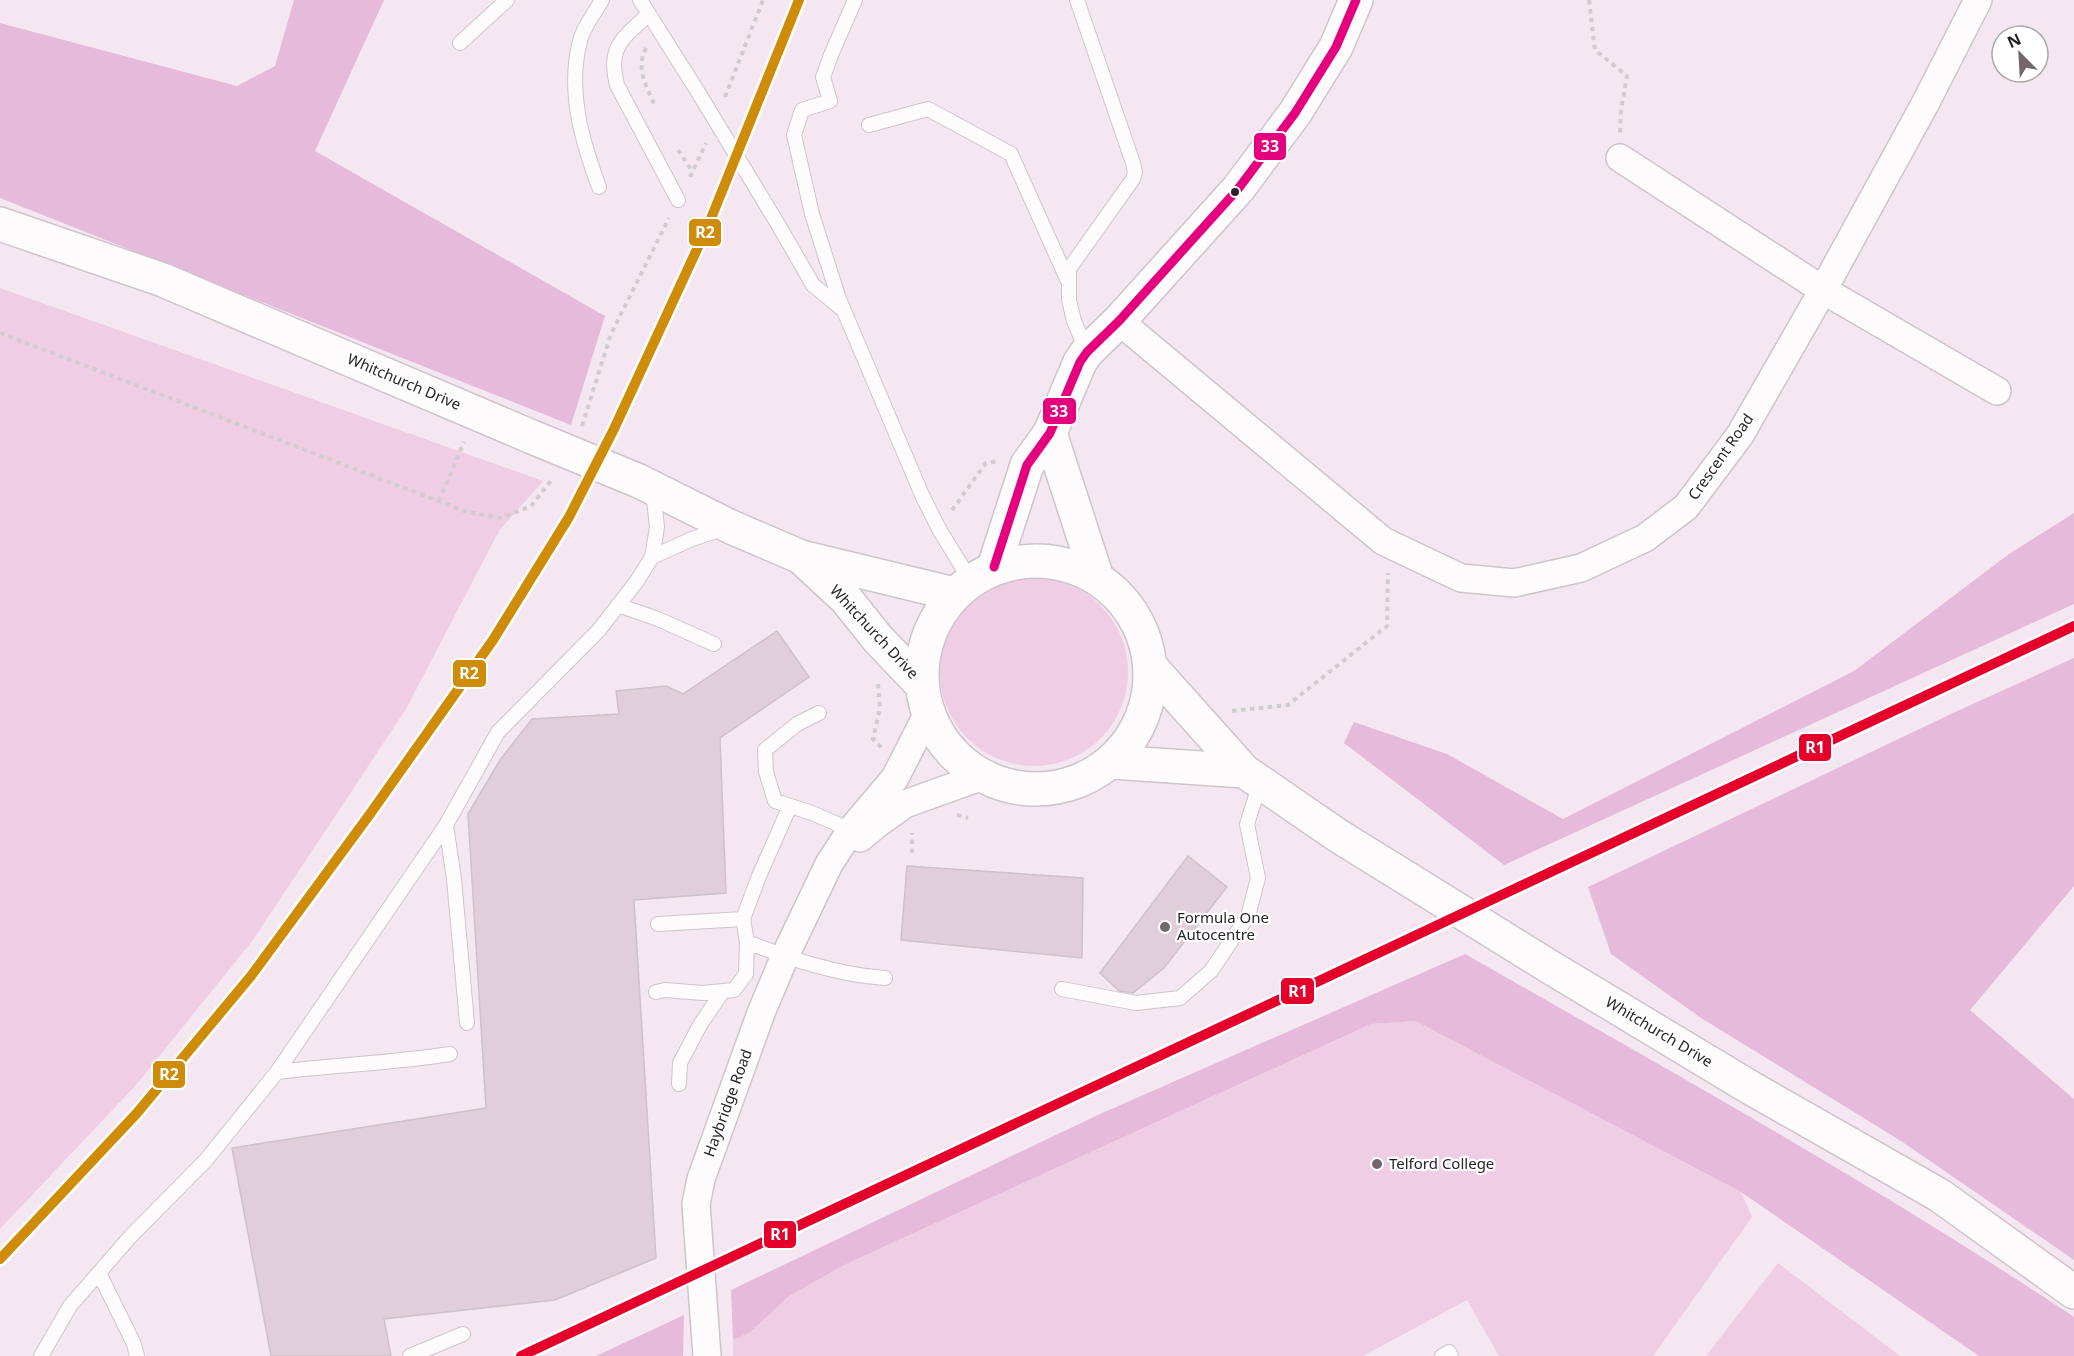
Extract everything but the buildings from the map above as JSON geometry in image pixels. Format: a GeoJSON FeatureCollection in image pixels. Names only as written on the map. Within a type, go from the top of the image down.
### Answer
{"type":"FeatureCollection","features":[{"type":"Feature","properties":{"kind":"main road"},"geometry":{"type":"LineString","coordinates":[[973,580],[1030,561],[1066,564],[1097,578],[1123,601],[1143,635],[1150,666],[1148,701],[1135,734],[1112,762],[1069,786],[1017,789],[981,777],[949,752],[927,716],[920,683],[928,634],[973,580],[1027,465],[1050,433],[1080,362],[1238,189],[1295,112],[1330,56],[1356,0]]}},
{"type":"Feature","properties":{"kind":"main road","name":"Whitchurch Drive"},"geometry":{"type":"LineString","coordinates":[[0,224],[164,280],[532,437],[646,483],[731,527],[801,557],[973,580]]}},
{"type":"Feature","properties":{"kind":"main road"},"geometry":{"type":"LineString","coordinates":[[1050,433],[1097,578]]}},
{"type":"Feature","properties":{"kind":"main road","name":"Whitchurch Drive"},"geometry":{"type":"LineString","coordinates":[[801,557],[846,599],[878,639],[920,683]]}},
{"type":"Feature","properties":{"kind":"main road","name":"Whitchurch Drive"},"geometry":{"type":"LineString","coordinates":[[1150,666],[1252,776],[1338,835],[1550,967],[1751,1088],[1939,1195],[2074,1292]]}},
{"type":"Feature","properties":{"kind":"main road"},"geometry":{"type":"LineString","coordinates":[[1112,762],[1252,776]]}},
{"type":"Feature","properties":{"kind":"street","name":"Crescent Road"},"geometry":{"type":"LineString","coordinates":[[1119,321],[1383,542],[1461,579],[1514,584],[1581,568],[1645,538],[1686,507],[1740,435],[1925,104],[1978,0]]}},
{"type":"Feature","properties":{"kind":"street"},"geometry":{"type":"LineString","coordinates":[[1620,158],[1823,290],[1997,391]]}},
{"type":"Feature","properties":{"kind":"street","name":"Haybridge Road"},"geometry":{"type":"LineString","coordinates":[[707,1356],[696,1204],[701,1179],[741,1066],[785,956],[829,864],[851,830],[895,778],[927,716]]}},
{"type":"Feature","properties":{"kind":"street"},"geometry":{"type":"LineString","coordinates":[[829,864],[905,804],[981,777]]}},
{"type":"Feature","properties":{"kind":"lane"},"geometry":{"type":"LineString","coordinates":[[460,43],[507,0]]}},
{"type":"Feature","properties":{"kind":"lane"},"geometry":{"type":"LineString","coordinates":[[600,187],[587,153],[573,87],[580,40],[602,0]]}},
{"type":"Feature","properties":{"kind":"lane"},"geometry":{"type":"LineString","coordinates":[[640,0],[698,92],[813,285],[843,310]]}},
{"type":"Feature","properties":{"kind":"lane"},"geometry":{"type":"LineString","coordinates":[[855,0],[823,77],[830,101],[802,110],[794,135],[812,214],[843,310],[922,495],[939,529],[973,580]]}},
{"type":"Feature","properties":{"kind":"lane"},"geometry":{"type":"LineString","coordinates":[[1077,0],[1135,171],[1133,179],[1069,269],[1069,300],[1074,321],[1087,352]]}},
{"type":"Feature","properties":{"kind":"lane"},"geometry":{"type":"LineString","coordinates":[[649,14],[624,37],[614,56],[613,67],[618,84],[678,200]]}},
{"type":"Feature","properties":{"kind":"lane"},"geometry":{"type":"LineString","coordinates":[[869,125],[928,109],[1011,154],[1069,284]]}},
{"type":"Feature","properties":{"kind":"lane"},"geometry":{"type":"LineString","coordinates":[[41,1356],[70,1305],[130,1237],[207,1160],[277,1072],[446,825],[498,732],[599,630],[637,581],[652,557],[657,527],[646,483]]}},
{"type":"Feature","properties":{"kind":"lane"},"geometry":{"type":"LineString","coordinates":[[652,557],[692,539],[731,527]]}},
{"type":"Feature","properties":{"kind":"lane"},"geometry":{"type":"LineString","coordinates":[[618,605],[658,619],[714,644]]}},
{"type":"Feature","properties":{"kind":"lane"},"geometry":{"type":"LineString","coordinates":[[819,713],[797,724],[765,750],[766,772],[775,801],[851,830]]}},
{"type":"Feature","properties":{"kind":"lane"},"geometry":{"type":"LineString","coordinates":[[1062,989],[1136,1003],[1180,998],[1211,971],[1248,916],[1258,878],[1247,824],[1252,776]]}},
{"type":"Feature","properties":{"kind":"lane"},"geometry":{"type":"LineString","coordinates":[[656,992],[665,990],[703,993],[734,990],[746,974],[747,942],[743,919],[790,806]]}},
{"type":"Feature","properties":{"kind":"lane"},"geometry":{"type":"LineString","coordinates":[[446,825],[454,879],[467,1023]]}},
{"type":"Feature","properties":{"kind":"lane"},"geometry":{"type":"LineString","coordinates":[[658,924],[743,919]]}},
{"type":"Feature","properties":{"kind":"lane"},"geometry":{"type":"LineString","coordinates":[[747,942],[785,956],[863,976],[885,978]]}},
{"type":"Feature","properties":{"kind":"lane"},"geometry":{"type":"LineString","coordinates":[[679,1084],[680,1063],[700,1025],[723,991]]}},
{"type":"Feature","properties":{"kind":"lane"},"geometry":{"type":"LineString","coordinates":[[277,1072],[450,1054]]}},
{"type":"Feature","properties":{"kind":"lane"},"geometry":{"type":"LineString","coordinates":[[99,1273],[134,1344],[137,1356]]}},
{"type":"Feature","properties":{"kind":"lane"},"geometry":{"type":"LineString","coordinates":[[410,1356],[463,1334]]}},
{"type":"Feature","properties":{"kind":"lane"},"geometry":{"type":"LineString","coordinates":[[1442,1356],[1449,1352],[1451,1356]]}},
{"type":"Feature","properties":{"kind":"path"},"geometry":{"type":"LineString","coordinates":[[724,99],[763,0]]}},
{"type":"Feature","properties":{"kind":"path"},"geometry":{"type":"LineString","coordinates":[[1589,0],[1595,50],[1627,76],[1621,110],[1620,158]]}},
{"type":"Feature","properties":{"kind":"path"},"geometry":{"type":"LineString","coordinates":[[656,109],[641,66],[642,56],[648,45],[661,33]]}},
{"type":"Feature","properties":{"kind":"path"},"geometry":{"type":"LineString","coordinates":[[579,434],[611,334],[711,132]]}},
{"type":"Feature","properties":{"kind":"path"},"geometry":{"type":"LineString","coordinates":[[676,147],[692,172]]}},
{"type":"Feature","properties":{"kind":"path"},"geometry":{"type":"LineString","coordinates":[[0,333],[467,512],[501,518],[531,506],[554,477]]}},
{"type":"Feature","properties":{"kind":"path"},"geometry":{"type":"LineString","coordinates":[[439,501],[465,438]]}},
{"type":"Feature","properties":{"kind":"path"},"geometry":{"type":"LineString","coordinates":[[950,514],[986,462],[1005,461]]}},
{"type":"Feature","properties":{"kind":"path"},"geometry":{"type":"LineString","coordinates":[[1221,712],[1288,705],[1387,626],[1388,566],[1396,547]]}},
{"type":"Feature","properties":{"kind":"shaded area"},"geometry":{"type":"Polygon","coordinates":[[[294,0],[384,0],[315,151],[605,316],[571,425],[0,198],[0,23],[237,86],[275,66],[294,0]]]}},
{"type":"Feature","properties":{"kind":"shaded area"},"geometry":{"type":"Polygon","coordinates":[[[0,288],[543,481],[499,531],[406,709],[253,940],[136,1085],[0,1229],[0,288]]]}},
{"type":"Feature","properties":{"kind":"shaded area"},"geometry":{"type":"Polygon","coordinates":[[[2074,513],[2074,604],[1504,865],[1344,743],[1354,722],[1447,754],[1563,819],[1854,671],[2009,554],[2074,513]]]}},
{"type":"Feature","properties":{"kind":"shaded area"},"geometry":{"type":"Polygon","coordinates":[[[1034,578],[1070,585],[1086,594],[1100,606],[1112,620],[1121,636],[1128,672],[1121,708],[1112,724],[1100,738],[1086,750],[1070,759],[1034,766],[998,759],[982,750],[968,738],[956,724],[947,708],[940,672],[947,636],[956,620],[968,606],[982,594],[998,585],[1034,578]]]}},
{"type":"Feature","properties":{"kind":"shaded area"},"geometry":{"type":"Polygon","coordinates":[[[2074,658],[2074,886],[1970,1010],[2074,1099],[2074,1260],[1901,1141],[1701,1018],[1611,954],[1588,887],[1953,713],[2074,658]]]}},
{"type":"Feature","properties":{"kind":"shaded area"},"geometry":{"type":"Polygon","coordinates":[[[1465,954],[1849,1175],[2074,1317],[2074,1356],[1979,1356],[1741,1192],[1416,1021],[1371,1024],[844,1265],[788,1297],[750,1332],[733,1340],[731,1290],[1100,1114],[1465,954]]]}},
{"type":"Feature","properties":{"kind":"shaded area","name":"Telford College"},"geometry":{"type":"Polygon","coordinates":[[[1417,1021],[1741,1192],[1752,1217],[1653,1356],[1499,1356],[1467,1300],[1363,1356],[733,1356],[733,1340],[750,1331],[788,1297],[844,1265],[1371,1024],[1417,1021]]]}},
{"type":"Feature","properties":{"kind":"shaded area"},"geometry":{"type":"Polygon","coordinates":[[[1778,1263],[1900,1356],[1706,1356],[1778,1263]]]}},
{"type":"Feature","properties":{"kind":"shaded area"},"geometry":{"type":"Polygon","coordinates":[[[684,1315],[683,1356],[596,1356],[684,1315]]]}},
{"type":"Feature","properties":{"kind":"railway"},"geometry":{"type":"LineString","coordinates":[[0,1259],[137,1113],[251,976],[370,814],[493,640],[569,517],[614,429],[710,221],[799,0]]}},
{"type":"Feature","properties":{"kind":"transit line","name":"R2"},"geometry":{"type":"LineString","coordinates":[[0,1259],[137,1113],[251,976],[370,814],[493,640],[569,517],[614,429],[710,221],[799,0]]}},
{"type":"Feature","properties":{"kind":"transit line","name":"33"},"geometry":{"type":"LineString","coordinates":[[994,567],[1027,465],[1050,433],[1080,362],[1238,189],[1295,113],[1336,47],[1356,0]]}},
{"type":"Feature","properties":{"kind":"transit line","name":"R1"},"geometry":{"type":"LineString","coordinates":[[521,1356],[2074,626]]}},
{"type":"Feature","properties":{"kind":"place","name":"Formula One Autocentre"},"geometry":{"type":"Point","coordinates":[1165,927]}},
{"type":"Feature","properties":{"kind":"place","name":"Telford College"},"geometry":{"type":"Point","coordinates":[1377,1164]}}]}
